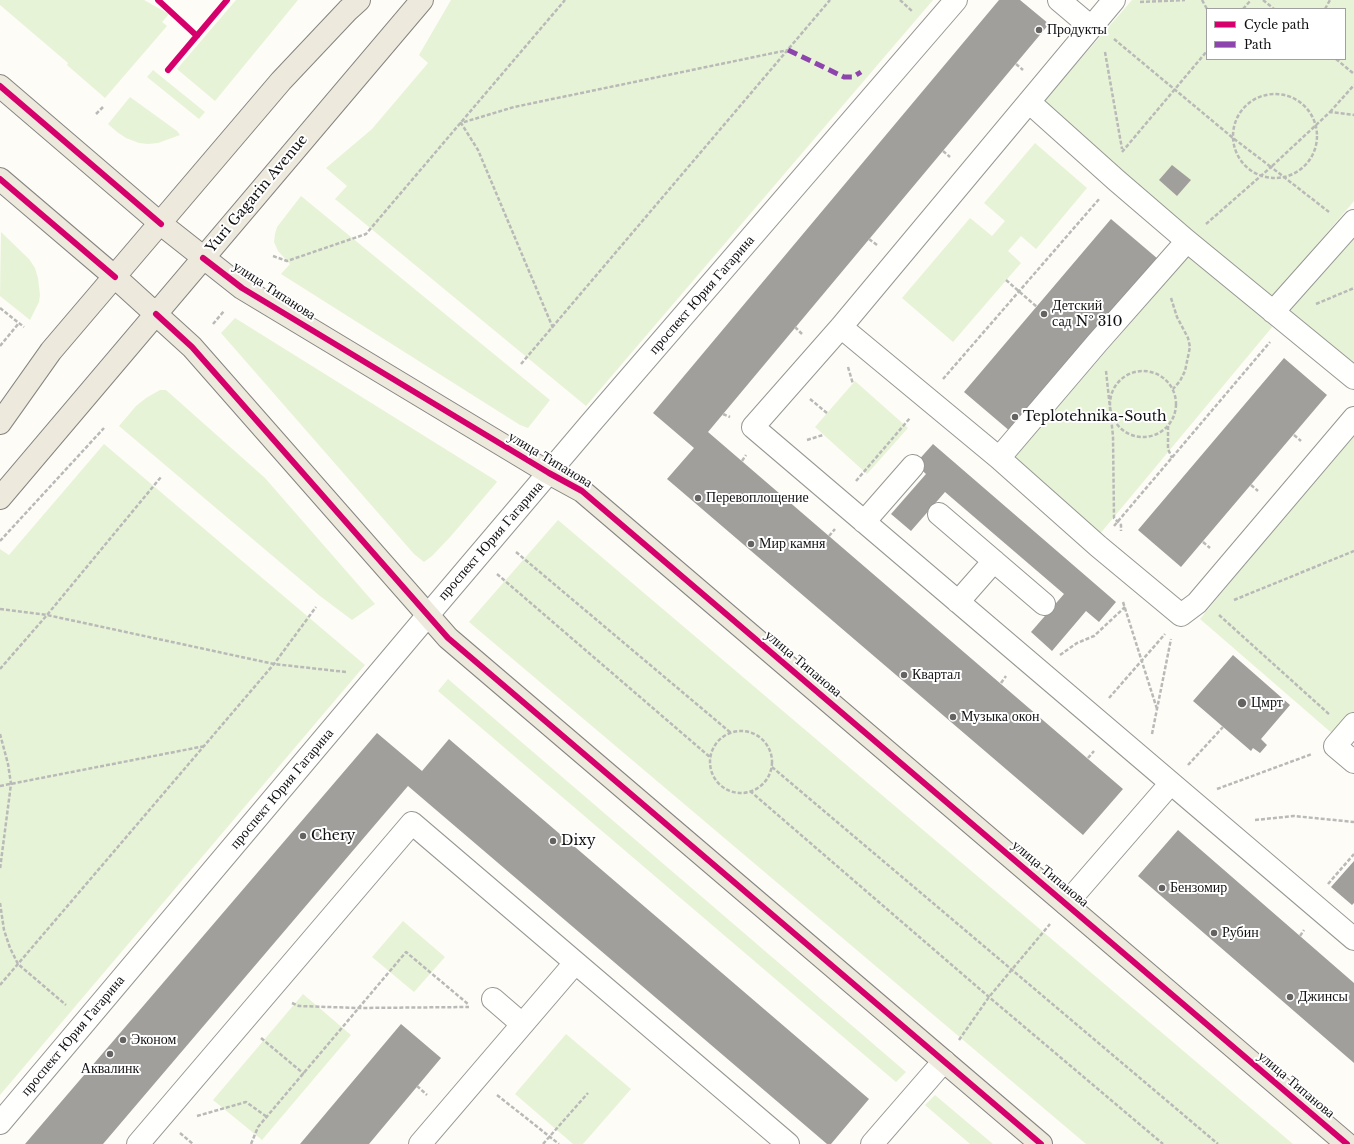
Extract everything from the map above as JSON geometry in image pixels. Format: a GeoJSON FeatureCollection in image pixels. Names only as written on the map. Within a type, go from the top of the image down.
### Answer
{"type":"FeatureCollection","features":[{"type":"Feature","properties":{"kind":"main road"},"geometry":{"type":"LineString","coordinates":[[0,423],[52,351],[281,81],[359,0]]}},
{"type":"Feature","properties":{"kind":"main road","name":"Yuri Gagarin Avenue"},"geometry":{"type":"LineString","coordinates":[[0,498],[422,0]]}},
{"type":"Feature","properties":{"kind":"main road","name":"улица Типанова"},"geometry":{"type":"LineString","coordinates":[[0,86],[161,224],[242,288],[549,473],[582,491],[1347,1144]]}},
{"type":"Feature","properties":{"kind":"main road"},"geometry":{"type":"LineString","coordinates":[[0,178],[115,277],[192,347],[448,638],[1041,1144]]}},
{"type":"Feature","properties":{"kind":"street","name":"проспект Юрия Гагарина"},"geometry":{"type":"LineString","coordinates":[[0,1123],[428,615],[956,0]]}},
{"type":"Feature","properties":{"kind":"street"},"geometry":{"type":"LineString","coordinates":[[1059,0],[1098,29]]}},
{"type":"Feature","properties":{"kind":"street"},"geometry":{"type":"LineString","coordinates":[[1114,0],[1098,29],[1029,102],[842,327],[753,427],[1354,939]]}},
{"type":"Feature","properties":{"kind":"street"},"geometry":{"type":"LineString","coordinates":[[1029,102],[1111,176],[1187,241],[1354,378]]}},
{"type":"Feature","properties":{"kind":"street"},"geometry":{"type":"LineString","coordinates":[[1279,318],[1352,225]]}},
{"type":"Feature","properties":{"kind":"street"},"geometry":{"type":"LineString","coordinates":[[999,458],[1097,343],[1187,241]]}},
{"type":"Feature","properties":{"kind":"street"},"geometry":{"type":"LineString","coordinates":[[842,327],[999,458],[1098,546],[1184,614],[1354,418]]}},
{"type":"Feature","properties":{"kind":"street"},"geometry":{"type":"LineString","coordinates":[[864,522],[913,466]]}},
{"type":"Feature","properties":{"kind":"street"},"geometry":{"type":"LineString","coordinates":[[939,514],[1044,604]]}},
{"type":"Feature","properties":{"kind":"street"},"geometry":{"type":"LineString","coordinates":[[958,602],[994,561]]}},
{"type":"Feature","properties":{"kind":"street"},"geometry":{"type":"LineString","coordinates":[[1346,734],[1354,762]]}},
{"type":"Feature","properties":{"kind":"street"},"geometry":{"type":"LineString","coordinates":[[1066,904],[1171,783]]}},
{"type":"Feature","properties":{"kind":"street"},"geometry":{"type":"LineString","coordinates":[[138,1144],[412,823],[788,1144]]}},
{"type":"Feature","properties":{"kind":"street"},"geometry":{"type":"LineString","coordinates":[[420,1144],[575,963]]}},
{"type":"Feature","properties":{"kind":"street"},"geometry":{"type":"LineString","coordinates":[[493,999],[522,1024]]}},
{"type":"Feature","properties":{"kind":"street"},"geometry":{"type":"LineString","coordinates":[[872,1144],[944,1061]]}},
{"type":"Feature","properties":{"kind":"path"},"geometry":{"type":"LineString","coordinates":[[274,256],[286,261],[366,234],[565,0]]}},
{"type":"Feature","properties":{"kind":"path"},"geometry":{"type":"LineString","coordinates":[[521,364],[830,0]]}},
{"type":"Feature","properties":{"kind":"path"},"geometry":{"type":"LineString","coordinates":[[900,0],[913,11]]}},
{"type":"Feature","properties":{"kind":"path"},"geometry":{"type":"LineString","coordinates":[[1135,3],[1185,0]]}},
{"type":"Feature","properties":{"kind":"path"},"geometry":{"type":"LineString","coordinates":[[1244,8],[1251,0]]}},
{"type":"Feature","properties":{"kind":"path"},"geometry":{"type":"LineString","coordinates":[[1263,0],[1273,8]]}},
{"type":"Feature","properties":{"kind":"path"},"geometry":{"type":"LineString","coordinates":[[1098,29],[1175,89],[1233,138],[1284,177],[1352,225]]}},
{"type":"Feature","properties":{"kind":"path"},"geometry":{"type":"LineString","coordinates":[[1098,29],[1102,35],[1122,152]]}},
{"type":"Feature","properties":{"kind":"path"},"geometry":{"type":"LineString","coordinates":[[461,123],[514,107],[788,50]]}},
{"type":"Feature","properties":{"kind":"path"},"geometry":{"type":"LineString","coordinates":[[839,500],[1019,292],[1111,176],[1122,152],[1206,53]]}},
{"type":"Feature","properties":{"kind":"path"},"geometry":{"type":"LineString","coordinates":[[1337,60],[1354,74]]}},
{"type":"Feature","properties":{"kind":"path"},"geometry":{"type":"LineString","coordinates":[[1187,241],[1262,176],[1316,126],[1354,85]]}},
{"type":"Feature","properties":{"kind":"path"},"geometry":{"type":"LineString","coordinates":[[1280,94],[1300,103],[1308,111],[1316,126],[1316,142],[1314,152],[1309,162],[1301,169],[1284,177],[1270,178],[1250,170],[1236,153],[1233,138],[1236,120],[1242,111],[1254,100],[1269,95],[1280,94]]}},
{"type":"Feature","properties":{"kind":"path"},"geometry":{"type":"LineString","coordinates":[[96,114],[103,107]]}},
{"type":"Feature","properties":{"kind":"path"},"geometry":{"type":"LineString","coordinates":[[1330,112],[1354,115]]}},
{"type":"Feature","properties":{"kind":"path"},"geometry":{"type":"LineString","coordinates":[[461,123],[478,150],[553,328]]}},
{"type":"Feature","properties":{"kind":"path"},"geometry":{"type":"LineString","coordinates":[[1155,277],[1164,284],[1170,295],[1177,317],[1189,342],[1188,361],[1185,371],[1180,381],[1172,389]]}},
{"type":"Feature","properties":{"kind":"path"},"geometry":{"type":"LineString","coordinates":[[1006,280],[1037,307]]}},
{"type":"Feature","properties":{"kind":"path"},"geometry":{"type":"LineString","coordinates":[[1098,546],[1172,458],[1279,318],[1298,312],[1354,288]]}},
{"type":"Feature","properties":{"kind":"path"},"geometry":{"type":"LineString","coordinates":[[0,308],[24,327]]}},
{"type":"Feature","properties":{"kind":"path"},"geometry":{"type":"LineString","coordinates":[[213,324],[224,311]]}},
{"type":"Feature","properties":{"kind":"path"},"geometry":{"type":"LineString","coordinates":[[0,346],[19,323]]}},
{"type":"Feature","properties":{"kind":"path"},"geometry":{"type":"LineString","coordinates":[[1097,343],[1103,353],[1108,379],[1113,436],[1114,518],[1120,525],[1121,555],[1116,561],[1121,597],[1157,709]]}},
{"type":"Feature","properties":{"kind":"path"},"geometry":{"type":"LineString","coordinates":[[1142,370],[1153,372],[1163,377],[1172,389],[1175,395],[1176,406],[1174,416],[1168,426],[1160,433],[1138,437],[1128,434],[1119,427],[1112,418],[1110,396],[1114,386],[1131,372],[1142,370]]}},
{"type":"Feature","properties":{"kind":"path"},"geometry":{"type":"LineString","coordinates":[[1168,426],[1168,449],[1172,458]]}},
{"type":"Feature","properties":{"kind":"path"},"geometry":{"type":"LineString","coordinates":[[0,540],[104,428]]}},
{"type":"Feature","properties":{"kind":"path"},"geometry":{"type":"LineString","coordinates":[[0,669],[48,615],[161,477]]}},
{"type":"Feature","properties":{"kind":"path"},"geometry":{"type":"LineString","coordinates":[[1233,600],[1354,551]]}},
{"type":"Feature","properties":{"kind":"path"},"geometry":{"type":"LineString","coordinates":[[516,552],[731,733]]}},
{"type":"Feature","properties":{"kind":"path"},"geometry":{"type":"LineString","coordinates":[[498,574],[711,758]]}},
{"type":"Feature","properties":{"kind":"path"},"geometry":{"type":"LineString","coordinates":[[0,986],[274,664],[316,607]]}},
{"type":"Feature","properties":{"kind":"path"},"geometry":{"type":"LineString","coordinates":[[1039,671],[1077,642],[1094,636],[1125,607]]}},
{"type":"Feature","properties":{"kind":"path"},"geometry":{"type":"LineString","coordinates":[[0,609],[48,615],[274,664],[345,672],[371,682]]}},
{"type":"Feature","properties":{"kind":"path"},"geometry":{"type":"LineString","coordinates":[[1093,717],[1184,614],[1212,609],[1346,734],[1190,799]]}},
{"type":"Feature","properties":{"kind":"path"},"geometry":{"type":"LineString","coordinates":[[1147,762],[1157,709],[1184,614]]}},
{"type":"Feature","properties":{"kind":"path"},"geometry":{"type":"LineString","coordinates":[[1171,783],[1222,727]]}},
{"type":"Feature","properties":{"kind":"path"},"geometry":{"type":"LineString","coordinates":[[742,731],[748,732],[761,739],[770,751],[772,767],[770,773],[764,782],[756,789],[750,791],[730,791],[722,786],[711,769],[711,758],[718,743],[726,735],[731,733],[742,731]]}},
{"type":"Feature","properties":{"kind":"path"},"geometry":{"type":"LineString","coordinates":[[0,734],[8,764],[11,784],[0,869]]}},
{"type":"Feature","properties":{"kind":"path"},"geometry":{"type":"LineString","coordinates":[[0,786],[205,746]]}},
{"type":"Feature","properties":{"kind":"path"},"geometry":{"type":"LineString","coordinates":[[772,767],[1218,1144]]}},
{"type":"Feature","properties":{"kind":"path"},"geometry":{"type":"LineString","coordinates":[[750,791],[989,997],[1163,1144]]}},
{"type":"Feature","properties":{"kind":"path"},"geometry":{"type":"LineString","coordinates":[[1221,826],[1294,816],[1354,822]]}},
{"type":"Feature","properties":{"kind":"path"},"geometry":{"type":"LineString","coordinates":[[1312,903],[1354,854]]}},
{"type":"Feature","properties":{"kind":"path"},"geometry":{"type":"LineString","coordinates":[[0,903],[4,930],[10,948],[18,964],[66,1005]]}},
{"type":"Feature","properties":{"kind":"path"},"geometry":{"type":"LineString","coordinates":[[944,1061],[989,997],[1066,904]]}},
{"type":"Feature","properties":{"kind":"path"},"geometry":{"type":"LineString","coordinates":[[251,1144],[258,1127],[304,1074],[359,1008],[406,952],[471,1007],[359,1008],[299,1006],[266,994]]}},
{"type":"Feature","properties":{"kind":"path"},"geometry":{"type":"LineString","coordinates":[[242,1022],[304,1074]]}},
{"type":"Feature","properties":{"kind":"path"},"geometry":{"type":"LineString","coordinates":[[476,1078],[559,1144]]}},
{"type":"Feature","properties":{"kind":"path"},"geometry":{"type":"LineString","coordinates":[[543,1144],[588,1093]]}},
{"type":"Feature","properties":{"kind":"path"},"geometry":{"type":"LineString","coordinates":[[193,1117],[246,1102],[267,1117]]}},
{"type":"Feature","properties":{"kind":"green space"},"geometry":{"type":"Polygon","coordinates":[[[0,0],[144,0],[169,14],[162,22],[167,26],[105,98],[67,65],[68,63],[0,5],[0,0]]]}},
{"type":"Feature","properties":{"kind":"green space"},"geometry":{"type":"Polygon","coordinates":[[[236,0],[298,0],[215,101],[177,69],[236,0]]]}},
{"type":"Feature","properties":{"kind":"green space"},"geometry":{"type":"Polygon","coordinates":[[[451,0],[933,0],[586,406],[335,199],[347,186],[326,168],[372,129],[428,63],[419,55],[451,0]]]}},
{"type":"Feature","properties":{"kind":"green space"},"geometry":{"type":"Polygon","coordinates":[[[1132,0],[1354,0],[1354,201],[1271,299],[1043,102],[1132,0]]]}},
{"type":"Feature","properties":{"kind":"green space"},"geometry":{"type":"Polygon","coordinates":[[[153,70],[205,112],[199,119],[147,77],[153,70]]]}},
{"type":"Feature","properties":{"kind":"green space"},"geometry":{"type":"Polygon","coordinates":[[[130,97],[177,131],[180,135],[158,143],[148,144],[139,143],[126,138],[117,132],[108,124],[130,97]]]}},
{"type":"Feature","properties":{"kind":"green space"},"geometry":{"type":"Polygon","coordinates":[[[1035,143],[1087,188],[1036,249],[1021,236],[1008,251],[1021,263],[953,342],[902,298],[970,218],[992,236],[1005,221],[984,203],[1035,143]]]}},
{"type":"Feature","properties":{"kind":"green space"},"geometry":{"type":"Polygon","coordinates":[[[301,196],[550,400],[528,428],[520,425],[281,274],[290,264],[278,251],[274,242],[275,234],[277,227],[301,196]]]}},
{"type":"Feature","properties":{"kind":"green space"},"geometry":{"type":"Polygon","coordinates":[[[1354,229],[1354,369],[1284,311],[1354,229]]]}},
{"type":"Feature","properties":{"kind":"green space"},"geometry":{"type":"Polygon","coordinates":[[[1,232],[29,259],[35,268],[40,295],[39,302],[30,320],[0,296],[1,232]]]}},
{"type":"Feature","properties":{"kind":"green space"},"geometry":{"type":"Polygon","coordinates":[[[1190,254],[1273,326],[1099,535],[1013,459],[1190,254]]]}},
{"type":"Feature","properties":{"kind":"green space"},"geometry":{"type":"Polygon","coordinates":[[[235,318],[497,482],[451,536],[432,556],[424,562],[414,554],[221,333],[235,318]]]}},
{"type":"Feature","properties":{"kind":"green space"},"geometry":{"type":"Polygon","coordinates":[[[855,381],[908,428],[867,474],[815,427],[855,381]]]}},
{"type":"Feature","properties":{"kind":"green space"},"geometry":{"type":"Polygon","coordinates":[[[160,390],[166,390],[265,478],[375,604],[352,620],[320,596],[119,426],[136,406],[160,390]]]}},
{"type":"Feature","properties":{"kind":"green space"},"geometry":{"type":"Polygon","coordinates":[[[1354,432],[1354,713],[1334,735],[1200,619],[1354,432]]]}},
{"type":"Feature","properties":{"kind":"green space"},"geometry":{"type":"Polygon","coordinates":[[[104,444],[365,665],[0,1095],[0,549],[9,555],[104,444]]]}},
{"type":"Feature","properties":{"kind":"green space"},"geometry":{"type":"Polygon","coordinates":[[[558,520],[1293,1144],[1086,1144],[469,622],[558,520]]]}},
{"type":"Feature","properties":{"kind":"green space"},"geometry":{"type":"Polygon","coordinates":[[[448,679],[906,1072],[896,1082],[438,691],[448,679]]]}},
{"type":"Feature","properties":{"kind":"green space"},"geometry":{"type":"Polygon","coordinates":[[[403,921],[445,957],[414,992],[372,957],[403,921]]]}},
{"type":"Feature","properties":{"kind":"green space"},"geometry":{"type":"Polygon","coordinates":[[[303,994],[351,1035],[262,1140],[213,1100],[303,994]]]}},
{"type":"Feature","properties":{"kind":"green space"},"geometry":{"type":"Polygon","coordinates":[[[566,1034],[631,1089],[583,1144],[573,1144],[515,1094],[566,1034]]]}},
{"type":"Feature","properties":{"kind":"green space"},"geometry":{"type":"Polygon","coordinates":[[[935,1095],[993,1144],[970,1144],[925,1105],[935,1095]]]}},
{"type":"Feature","properties":{"kind":"building"},"geometry":{"type":"Polygon","coordinates":[[[999,0],[1020,0],[1049,24],[708,432],[1123,789],[1083,835],[667,479],[694,448],[653,413],[999,0]]]}},
{"type":"Feature","properties":{"kind":"building"},"geometry":{"type":"Polygon","coordinates":[[[1172,165],[1191,180],[1177,196],[1159,180],[1172,165]]]}},
{"type":"Feature","properties":{"kind":"building"},"geometry":{"type":"Polygon","coordinates":[[[1111,219],[1158,259],[1011,432],[964,392],[1111,219]]]}},
{"type":"Feature","properties":{"kind":"building"},"geometry":{"type":"Polygon","coordinates":[[[1284,358],[1327,395],[1181,567],[1138,530],[1284,358]]]}},
{"type":"Feature","properties":{"kind":"building"},"geometry":{"type":"Polygon","coordinates":[[[933,444],[1116,602],[1099,622],[1086,611],[1052,651],[1031,632],[1064,594],[945,492],[911,531],[891,514],[926,474],[915,464],[933,444]]]}},
{"type":"Feature","properties":{"kind":"building","name":"Цмрт"},"geometry":{"type":"Polygon","coordinates":[[[1233,655],[1290,705],[1261,739],[1267,745],[1260,753],[1253,748],[1251,751],[1193,701],[1233,655]]]}},
{"type":"Feature","properties":{"kind":"building"},"geometry":{"type":"Polygon","coordinates":[[[377,733],[422,771],[449,739],[869,1099],[831,1144],[827,1144],[408,786],[103,1144],[25,1144],[377,733]]]}},
{"type":"Feature","properties":{"kind":"building"},"geometry":{"type":"Polygon","coordinates":[[[1178,830],[1354,983],[1354,1063],[1138,876],[1178,830]]]}},
{"type":"Feature","properties":{"kind":"building"},"geometry":{"type":"Polygon","coordinates":[[[1354,861],[1354,903],[1352,905],[1331,887],[1354,861]]]}},
{"type":"Feature","properties":{"kind":"building"},"geometry":{"type":"Polygon","coordinates":[[[401,1024],[441,1058],[369,1144],[300,1144],[401,1024]]]}},
{"type":"Feature","properties":{"kind":"marked path"},"geometry":{"type":"LineString","coordinates":[[788,50],[844,77],[853,77],[861,72]]}},
{"type":"Feature","properties":{"kind":"cycle path"},"geometry":{"type":"LineString","coordinates":[[158,0],[197,36]]}},
{"type":"Feature","properties":{"kind":"cycle path"},"geometry":{"type":"LineString","coordinates":[[168,70],[227,0]]}},
{"type":"Feature","properties":{"kind":"cycle path"},"geometry":{"type":"LineString","coordinates":[[0,86],[161,224]]}},
{"type":"Feature","properties":{"kind":"cycle path"},"geometry":{"type":"LineString","coordinates":[[0,179],[115,277]]}},
{"type":"Feature","properties":{"kind":"cycle path"},"geometry":{"type":"LineString","coordinates":[[203,258],[242,288],[549,473],[582,491],[1347,1144]]}},
{"type":"Feature","properties":{"kind":"cycle path"},"geometry":{"type":"LineString","coordinates":[[156,314],[192,347],[448,638],[1041,1144]]}},
{"type":"Feature","properties":{"kind":"place","name":"Продукты"},"geometry":{"type":"Point","coordinates":[1039,30]}},
{"type":"Feature","properties":{"kind":"place","name":"Детский сад № 310"},"geometry":{"type":"Point","coordinates":[1044,314]}},
{"type":"Feature","properties":{"kind":"place","name":"Teplotehnika-South"},"geometry":{"type":"Point","coordinates":[1015,417]}},
{"type":"Feature","properties":{"kind":"place","name":"Перевоплощение"},"geometry":{"type":"Point","coordinates":[698,498]}},
{"type":"Feature","properties":{"kind":"place","name":"Мир камня"},"geometry":{"type":"Point","coordinates":[751,544]}},
{"type":"Feature","properties":{"kind":"place","name":"Квартал"},"geometry":{"type":"Point","coordinates":[904,675]}},
{"type":"Feature","properties":{"kind":"place","name":"Цмрт"},"geometry":{"type":"Point","coordinates":[1242,703]}},
{"type":"Feature","properties":{"kind":"place","name":"Музыка окон"},"geometry":{"type":"Point","coordinates":[953,717]}},
{"type":"Feature","properties":{"kind":"place","name":"Chery"},"geometry":{"type":"Point","coordinates":[303,836]}},
{"type":"Feature","properties":{"kind":"place","name":"Dixy"},"geometry":{"type":"Point","coordinates":[553,841]}},
{"type":"Feature","properties":{"kind":"place","name":"Бензомир"},"geometry":{"type":"Point","coordinates":[1162,888]}},
{"type":"Feature","properties":{"kind":"place","name":"Рубин"},"geometry":{"type":"Point","coordinates":[1214,933]}},
{"type":"Feature","properties":{"kind":"place","name":"Джинсы"},"geometry":{"type":"Point","coordinates":[1290,997]}},
{"type":"Feature","properties":{"kind":"place","name":"Эконом"},"geometry":{"type":"Point","coordinates":[123,1040]}},
{"type":"Feature","properties":{"kind":"place","name":"Аквалинк"},"geometry":{"type":"Point","coordinates":[110,1054]}}]}
